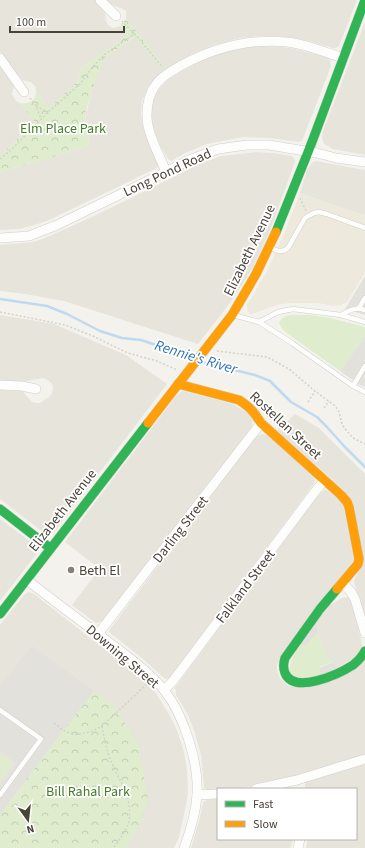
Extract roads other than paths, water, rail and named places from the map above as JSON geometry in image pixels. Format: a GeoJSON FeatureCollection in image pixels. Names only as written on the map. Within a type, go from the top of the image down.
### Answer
{"type":"FeatureCollection","features":[{"type":"Feature","properties":{"kind":"main road","name":"Elizabeth Avenue"},"geometry":{"type":"LineString","coordinates":[[0,614],[232,315],[253,280],[269,247],[312,142],[365,0]]}},
{"type":"Feature","properties":{"kind":"main road","name":"Rostellan Street"},"geometry":{"type":"LineString","coordinates":[[178,384],[239,400],[253,410],[261,423],[326,480],[347,502],[351,514],[358,552],[358,564],[314,617],[286,658],[283,664],[283,670],[286,676],[294,683],[302,684],[317,681],[341,672],[351,666],[359,660],[365,652]]}},
{"type":"Feature","properties":{"kind":"main road"},"geometry":{"type":"LineString","coordinates":[[0,509],[50,548]]}},
{"type":"Feature","properties":{"kind":"street"},"geometry":{"type":"LineString","coordinates":[[100,0],[116,16]]}},
{"type":"Feature","properties":{"kind":"street"},"geometry":{"type":"LineString","coordinates":[[166,172],[147,122],[147,113],[151,92],[167,74],[207,53],[225,47],[260,41],[288,42],[315,48],[343,58]]}},
{"type":"Feature","properties":{"kind":"street"},"geometry":{"type":"LineString","coordinates":[[0,58],[24,92]]}},
{"type":"Feature","properties":{"kind":"street","name":"Long Pond Road"},"geometry":{"type":"LineString","coordinates":[[0,238],[29,236],[57,225],[189,160],[218,149],[259,144],[365,162]]}},
{"type":"Feature","properties":{"kind":"street"},"geometry":{"type":"LineString","coordinates":[[0,385],[22,386],[36,389]]}},
{"type":"Feature","properties":{"kind":"street","name":"Darling Street"},"geometry":{"type":"LineString","coordinates":[[98,634],[261,423]]}},
{"type":"Feature","properties":{"kind":"street","name":"Falkland Street"},"geometry":{"type":"LineString","coordinates":[[164,690],[173,681],[312,496],[326,480]]}},
{"type":"Feature","properties":{"kind":"street","name":"Downing Street"},"geometry":{"type":"LineString","coordinates":[[27,580],[135,662],[164,690],[172,702],[190,745],[197,795],[191,827],[184,848]]}},
{"type":"Feature","properties":{"kind":"street"},"geometry":{"type":"LineString","coordinates":[[343,583],[355,599],[365,633]]}},
{"type":"Feature","properties":{"kind":"street"},"geometry":{"type":"LineString","coordinates":[[260,788],[296,780],[365,759]]}},
{"type":"Feature","properties":{"kind":"street"},"geometry":{"type":"LineString","coordinates":[[296,780],[299,788]]}},
{"type":"Feature","properties":{"kind":"street"},"geometry":{"type":"LineString","coordinates":[[197,795],[217,794]]}},
{"type":"Feature","properties":{"kind":"lane"},"geometry":{"type":"LineString","coordinates":[[269,247],[280,251],[288,248],[306,218],[319,212],[365,228]]}},
{"type":"Feature","properties":{"kind":"lane"},"geometry":{"type":"LineString","coordinates":[[359,308],[365,298]]}},
{"type":"Feature","properties":{"kind":"lane"},"geometry":{"type":"LineString","coordinates":[[341,315],[352,309],[359,308],[365,310]]}},
{"type":"Feature","properties":{"kind":"lane"},"geometry":{"type":"LineString","coordinates":[[258,322],[278,312],[293,309],[341,315],[365,322]]}},
{"type":"Feature","properties":{"kind":"lane"},"geometry":{"type":"LineString","coordinates":[[232,315],[258,322],[292,343],[353,386],[365,392]]}},
{"type":"Feature","properties":{"kind":"lane"},"geometry":{"type":"LineString","coordinates":[[353,386],[365,366]]}},
{"type":"Feature","properties":{"kind":"lane"},"geometry":{"type":"LineString","coordinates":[[0,710],[40,739],[0,795]]}},
{"type":"Feature","properties":{"kind":"waterway","name":"Rennie's River"},"geometry":{"type":"LineString","coordinates":[[0,299],[47,306],[67,314],[100,331],[122,338],[141,340],[193,358]]}},
{"type":"Feature","properties":{"kind":"waterway","name":"Rennie's River"},"geometry":{"type":"LineString","coordinates":[[201,362],[255,375],[270,381],[291,402],[317,417],[365,467]]}},
{"type":"Feature","properties":{"kind":"place","name":"Beth El"},"geometry":{"type":"Point","coordinates":[71,570]}},
{"type":"Feature","properties":{"kind":"park label","name":"Elm Place Park"},"geometry":{"type":"Point","coordinates":[63,128]}},
{"type":"Feature","properties":{"kind":"park label","name":"Bill Rahal Park"},"geometry":{"type":"Point","coordinates":[88,791]}}]}
